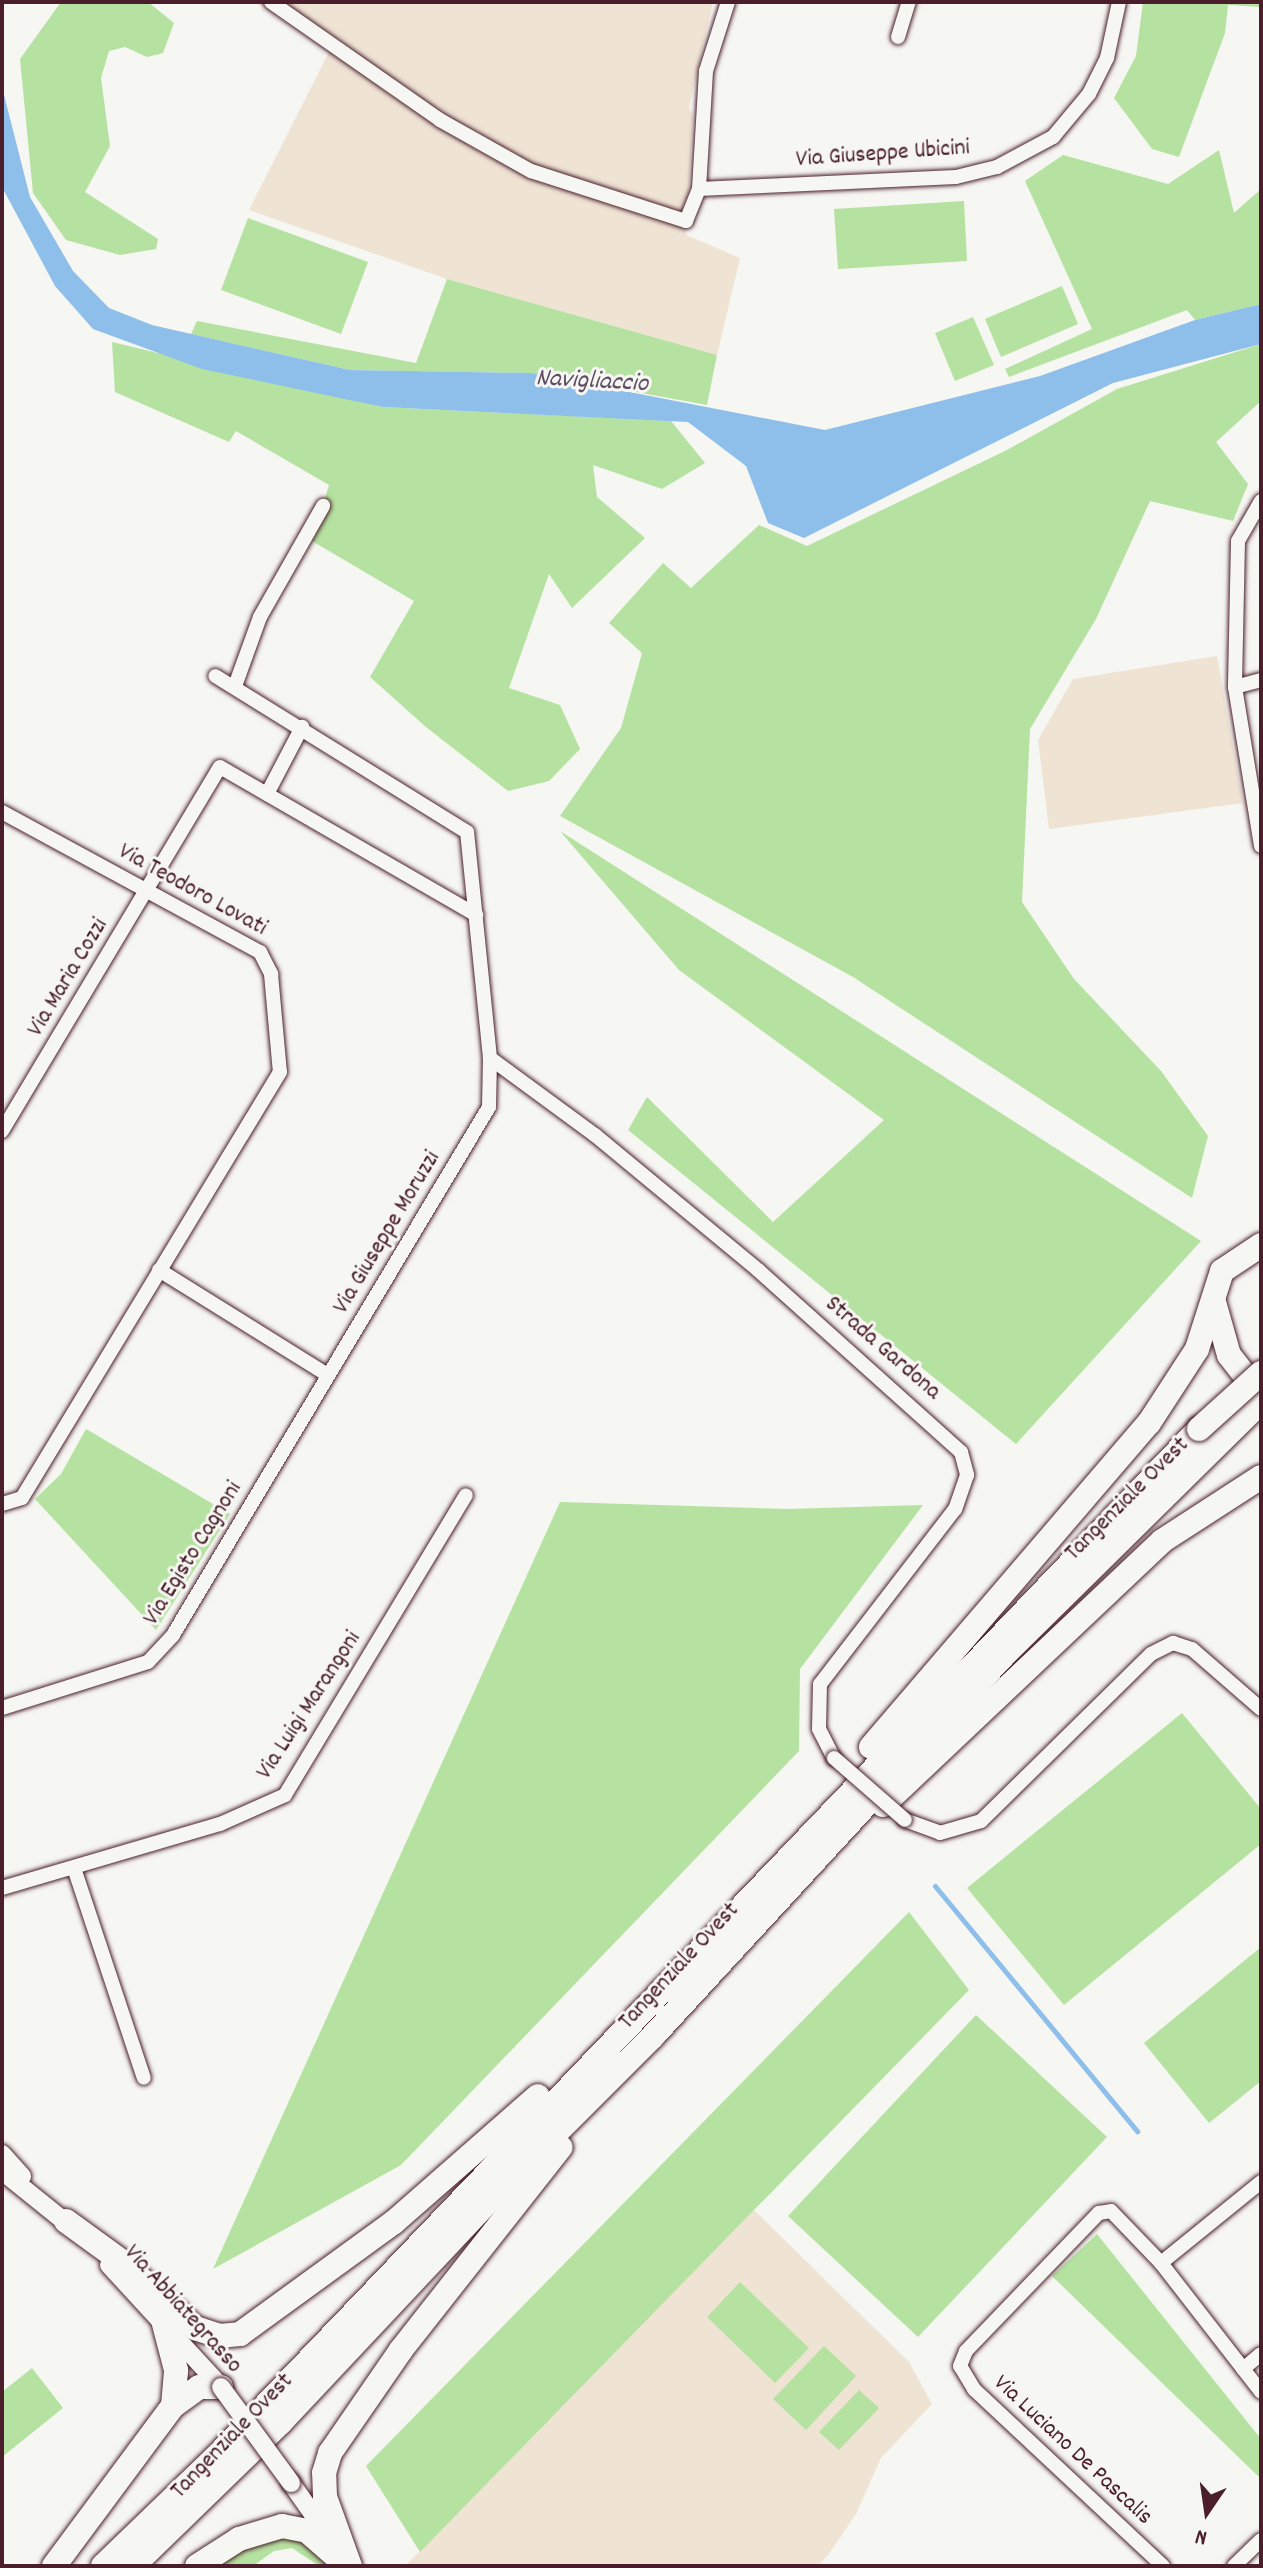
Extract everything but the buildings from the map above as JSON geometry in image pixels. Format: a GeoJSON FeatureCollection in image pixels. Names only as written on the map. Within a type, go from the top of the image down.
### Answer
{"type":"FeatureCollection","features":[{"type":"Feature","properties":{"kind":"highway"},"geometry":{"type":"LineString","coordinates":[[785,1873],[977,1617],[1149,1423],[1197,1349],[1222,1271],[1255,1251]]}},
{"type":"Feature","properties":{"kind":"highway"},"geometry":{"type":"LineString","coordinates":[[1213,1292],[1223,1343],[1261,1396]]}},
{"type":"Feature","properties":{"kind":"highway","name":"Tangenziale Ovest"},"geometry":{"type":"LineString","coordinates":[[103,2566],[222,2451],[682,1965],[785,1873],[1207,1435],[1261,1373]]}},
{"type":"Feature","properties":{"kind":"highway","name":"Tangenziale Ovest"},"geometry":{"type":"LineString","coordinates":[[1207,1435],[1261,1402]]}},
{"type":"Feature","properties":{"kind":"highway"},"geometry":{"type":"LineString","coordinates":[[785,1873],[1023,1678],[1162,1541],[1261,1477]]}},
{"type":"Feature","properties":{"kind":"highway","name":"Tangenziale Ovest"},"geometry":{"type":"LineString","coordinates":[[133,2566],[281,2422],[498,2191],[653,2036],[785,1873]]}},
{"type":"Feature","properties":{"kind":"highway"},"geometry":{"type":"LineString","coordinates":[[60,2216],[121,2261],[195,2328],[219,2336],[240,2334],[311,2287],[394,2222],[682,1965]]}},
{"type":"Feature","properties":{"kind":"highway"},"geometry":{"type":"LineString","coordinates":[[349,2566],[325,2497],[324,2473],[330,2453],[410,2338],[653,2036]]}},
{"type":"Feature","properties":{"kind":"highway"},"geometry":{"type":"LineString","coordinates":[[163,2320],[176,2370],[173,2406]]}},
{"type":"Feature","properties":{"kind":"highway"},"geometry":{"type":"LineString","coordinates":[[54,2566],[173,2406],[199,2387],[221,2387]]}},
{"type":"Feature","properties":{"kind":"highway"},"geometry":{"type":"LineString","coordinates":[[197,2566],[239,2539],[282,2526],[315,2537],[349,2566]]}},
{"type":"Feature","properties":{"kind":"main road","name":"Via Abbiategrasso"},"geometry":{"type":"LineString","coordinates":[[2,2154],[163,2320],[221,2387],[349,2566]]}},
{"type":"Feature","properties":{"kind":"main road","name":"Via Abbiategrasso"},"geometry":{"type":"LineString","coordinates":[[2,2171],[60,2216]]}},
{"type":"Feature","properties":{"kind":"street"},"geometry":{"type":"LineString","coordinates":[[271,2],[440,120],[531,171],[686,221],[699,189],[706,71],[728,2]]}},
{"type":"Feature","properties":{"kind":"street"},"geometry":{"type":"LineString","coordinates":[[898,37],[909,2]]}},
{"type":"Feature","properties":{"kind":"street","name":"Via Giuseppe Ubicini"},"geometry":{"type":"LineString","coordinates":[[699,189],[956,177],[997,167],[1053,137],[1089,94],[1107,58],[1119,2]]}},
{"type":"Feature","properties":{"kind":"street"},"geometry":{"type":"LineString","coordinates":[[1261,501],[1238,541],[1235,687],[1261,845]]}},
{"type":"Feature","properties":{"kind":"street"},"geometry":{"type":"LineString","coordinates":[[235,686],[260,617],[323,506]]}},
{"type":"Feature","properties":{"kind":"street","name":"Via Giuseppe Moruzzi"},"geometry":{"type":"LineString","coordinates":[[215,676],[302,727],[467,832],[490,1058],[489,1107],[328,1375]]}},
{"type":"Feature","properties":{"kind":"street"},"geometry":{"type":"LineString","coordinates":[[1235,687],[1261,680]]}},
{"type":"Feature","properties":{"kind":"street"},"geometry":{"type":"LineString","coordinates":[[267,794],[302,727]]}},
{"type":"Feature","properties":{"kind":"street"},"geometry":{"type":"LineString","coordinates":[[148,890],[220,767],[476,915]]}},
{"type":"Feature","properties":{"kind":"street","name":"Via Teodoro Lovati"},"geometry":{"type":"LineString","coordinates":[[2,812],[148,890],[266,959],[280,1072],[159,1270]]}},
{"type":"Feature","properties":{"kind":"street","name":"Via Maria Cozzi"},"geometry":{"type":"LineString","coordinates":[[2,1131],[148,890]]}},
{"type":"Feature","properties":{"kind":"street","name":"Strada Gardona"},"geometry":{"type":"LineString","coordinates":[[490,1058],[595,1135],[758,1270],[961,1452],[967,1475],[955,1509],[820,1684],[819,1729],[834,1758],[905,1820],[940,1833],[981,1821],[1151,1654],[1173,1643],[1193,1650],[1261,1709]]}},
{"type":"Feature","properties":{"kind":"street"},"geometry":{"type":"LineString","coordinates":[[2,1504],[22,1498],[159,1270],[328,1375]]}},
{"type":"Feature","properties":{"kind":"street","name":"Via Egisto Cagnoni"},"geometry":{"type":"LineString","coordinates":[[2,1708],[148,1662],[173,1635],[328,1375]]}},
{"type":"Feature","properties":{"kind":"street","name":"Via Luigi Marangoni"},"geometry":{"type":"LineString","coordinates":[[2,1888],[254,1812],[285,1795],[466,1495]]}},
{"type":"Feature","properties":{"kind":"street"},"geometry":{"type":"LineString","coordinates":[[74,1868],[144,2078]]}},
{"type":"Feature","properties":{"kind":"street"},"geometry":{"type":"LineString","coordinates":[[1161,2263],[1261,2182]]}},
{"type":"Feature","properties":{"kind":"street","name":"Via Luciano De Pascalis"},"geometry":{"type":"LineString","coordinates":[[1163,2566],[974,2389],[960,2366],[966,2351],[1099,2213],[1111,2211],[1127,2224],[1161,2263],[1261,2392]]}},
{"type":"Feature","properties":{"kind":"street"},"geometry":{"type":"LineString","coordinates":[[1243,2369],[1261,2354]]}},
{"type":"Feature","properties":{"kind":"street"},"geometry":{"type":"LineString","coordinates":[[1234,2566],[1261,2540]]}},
{"type":"Feature","properties":{"kind":"shaded area"},"geometry":{"type":"Polygon","coordinates":[[[255,2],[713,2],[689,107],[693,116],[686,235],[740,258],[717,355],[447,279],[249,210],[332,46],[255,2]]]}},
{"type":"Feature","properties":{"kind":"shaded area"},"geometry":{"type":"Polygon","coordinates":[[[1217,656],[1243,803],[1049,829],[1038,740],[1073,679],[1217,656]]]}},
{"type":"Feature","properties":{"kind":"shaded area"},"geometry":{"type":"Polygon","coordinates":[[[754,2210],[909,2362],[932,2404],[881,2458],[856,2514],[828,2555],[817,2566],[405,2566],[754,2210]]]}},
{"type":"Feature","properties":{"kind":"green space"},"geometry":{"type":"Polygon","coordinates":[[[61,2],[148,2],[174,23],[163,53],[147,57],[125,47],[109,51],[101,78],[110,146],[85,192],[158,239],[156,249],[120,255],[66,240],[33,193],[20,59],[61,2]]]}},
{"type":"Feature","properties":{"kind":"green space"},"geometry":{"type":"Polygon","coordinates":[[[1143,2],[1261,2],[1261,7],[1228,5],[1225,33],[1179,157],[1152,149],[1114,98],[1136,56],[1143,2]]]}},
{"type":"Feature","properties":{"kind":"green space"},"geometry":{"type":"Polygon","coordinates":[[[1219,150],[1234,213],[1261,189],[1261,304],[1195,320],[1187,310],[1009,377],[1005,369],[1092,329],[1025,181],[1063,155],[1168,184],[1219,150]]]}},
{"type":"Feature","properties":{"kind":"green space"},"geometry":{"type":"Polygon","coordinates":[[[964,201],[967,261],[838,269],[834,209],[964,201]]]}},
{"type":"Feature","properties":{"kind":"green space"},"geometry":{"type":"Polygon","coordinates":[[[248,218],[368,262],[341,334],[221,290],[248,218]]]}},
{"type":"Feature","properties":{"kind":"green space"},"geometry":{"type":"Polygon","coordinates":[[[447,279],[717,355],[707,405],[532,373],[350,370],[191,334],[197,321],[416,363],[447,279]]]}},
{"type":"Feature","properties":{"kind":"green space"},"geometry":{"type":"Polygon","coordinates":[[[1062,286],[1078,324],[1001,357],[985,319],[1062,286]]]}},
{"type":"Feature","properties":{"kind":"green space"},"geometry":{"type":"Polygon","coordinates":[[[973,317],[994,365],[955,381],[935,333],[973,317]]]}},
{"type":"Feature","properties":{"kind":"green space"},"geometry":{"type":"Polygon","coordinates":[[[112,342],[383,407],[671,421],[705,463],[662,489],[593,465],[597,497],[645,538],[572,608],[549,574],[509,688],[560,705],[580,749],[549,781],[508,791],[426,727],[370,677],[414,601],[312,541],[329,485],[236,431],[229,442],[115,392],[112,342]]]}},
{"type":"Feature","properties":{"kind":"green space"},"geometry":{"type":"Polygon","coordinates":[[[1261,344],[1261,401],[1216,442],[1248,484],[1233,521],[1150,501],[1096,619],[1030,729],[1022,902],[1074,979],[1161,1071],[1208,1136],[1192,1198],[853,977],[560,816],[621,728],[642,653],[609,623],[663,563],[691,588],[759,525],[807,546],[1005,451],[1117,389],[1261,344]]]}},
{"type":"Feature","properties":{"kind":"green space"},"geometry":{"type":"Polygon","coordinates":[[[560,831],[1201,1241],[1016,1444],[628,1130],[647,1097],[773,1222],[884,1120],[679,970],[560,831]]]}},
{"type":"Feature","properties":{"kind":"green space"},"geometry":{"type":"Polygon","coordinates":[[[86,1429],[230,1514],[156,1630],[35,1499],[61,1474],[86,1429]]]}},
{"type":"Feature","properties":{"kind":"green space"},"geometry":{"type":"Polygon","coordinates":[[[560,1502],[787,1509],[923,1505],[800,1669],[799,1751],[401,2165],[213,2269],[560,1502]]]}},
{"type":"Feature","properties":{"kind":"green space"},"geometry":{"type":"Polygon","coordinates":[[[1182,1713],[1261,1809],[1261,1844],[1064,2005],[967,1888],[1182,1713]]]}},
{"type":"Feature","properties":{"kind":"green space"},"geometry":{"type":"Polygon","coordinates":[[[909,1912],[969,1990],[420,2552],[366,2466],[909,1912]]]}},
{"type":"Feature","properties":{"kind":"green space"},"geometry":{"type":"Polygon","coordinates":[[[1261,1947],[1261,2081],[1209,2123],[1144,2043],[1261,1947]]]}},
{"type":"Feature","properties":{"kind":"green space"},"geometry":{"type":"Polygon","coordinates":[[[976,2015],[1107,2137],[918,2337],[788,2216],[976,2015]]]}},
{"type":"Feature","properties":{"kind":"green space"},"geometry":{"type":"Polygon","coordinates":[[[1097,2234],[1261,2439],[1261,2479],[1052,2276],[1097,2234]]]}},
{"type":"Feature","properties":{"kind":"green space"},"geometry":{"type":"Polygon","coordinates":[[[740,2282],[809,2348],[775,2383],[707,2317],[740,2282]]]}},
{"type":"Feature","properties":{"kind":"green space"},"geometry":{"type":"Polygon","coordinates":[[[824,2346],[856,2376],[806,2430],[773,2399],[824,2346]]]}},
{"type":"Feature","properties":{"kind":"green space"},"geometry":{"type":"Polygon","coordinates":[[[32,2368],[63,2408],[2,2457],[2,2392],[32,2368]]]}},
{"type":"Feature","properties":{"kind":"green space"},"geometry":{"type":"Polygon","coordinates":[[[859,2390],[879,2408],[839,2450],[819,2432],[859,2390]]]}},
{"type":"Feature","properties":{"kind":"green space"},"geometry":{"type":"Polygon","coordinates":[[[301,2537],[332,2566],[319,2566],[292,2548],[274,2551],[253,2566],[211,2566],[256,2538],[301,2537]]]}},
{"type":"Feature","properties":{"kind":"water"},"geometry":{"type":"Polygon","coordinates":[[[2,87],[30,197],[73,271],[109,308],[152,325],[350,370],[532,373],[825,430],[1040,376],[1195,320],[1261,304],[1261,344],[1113,383],[804,538],[768,523],[746,466],[688,422],[383,407],[202,369],[93,329],[55,286],[2,187],[2,87]]]}},
{"type":"Feature","properties":{"kind":"waterway"},"geometry":{"type":"LineString","coordinates":[[935,1886],[1137,2131]]}},
{"type":"Feature","properties":{"kind":"water label","name":"Navigliaccio"},"geometry":{"type":"Point","coordinates":[592,382]}}]}
